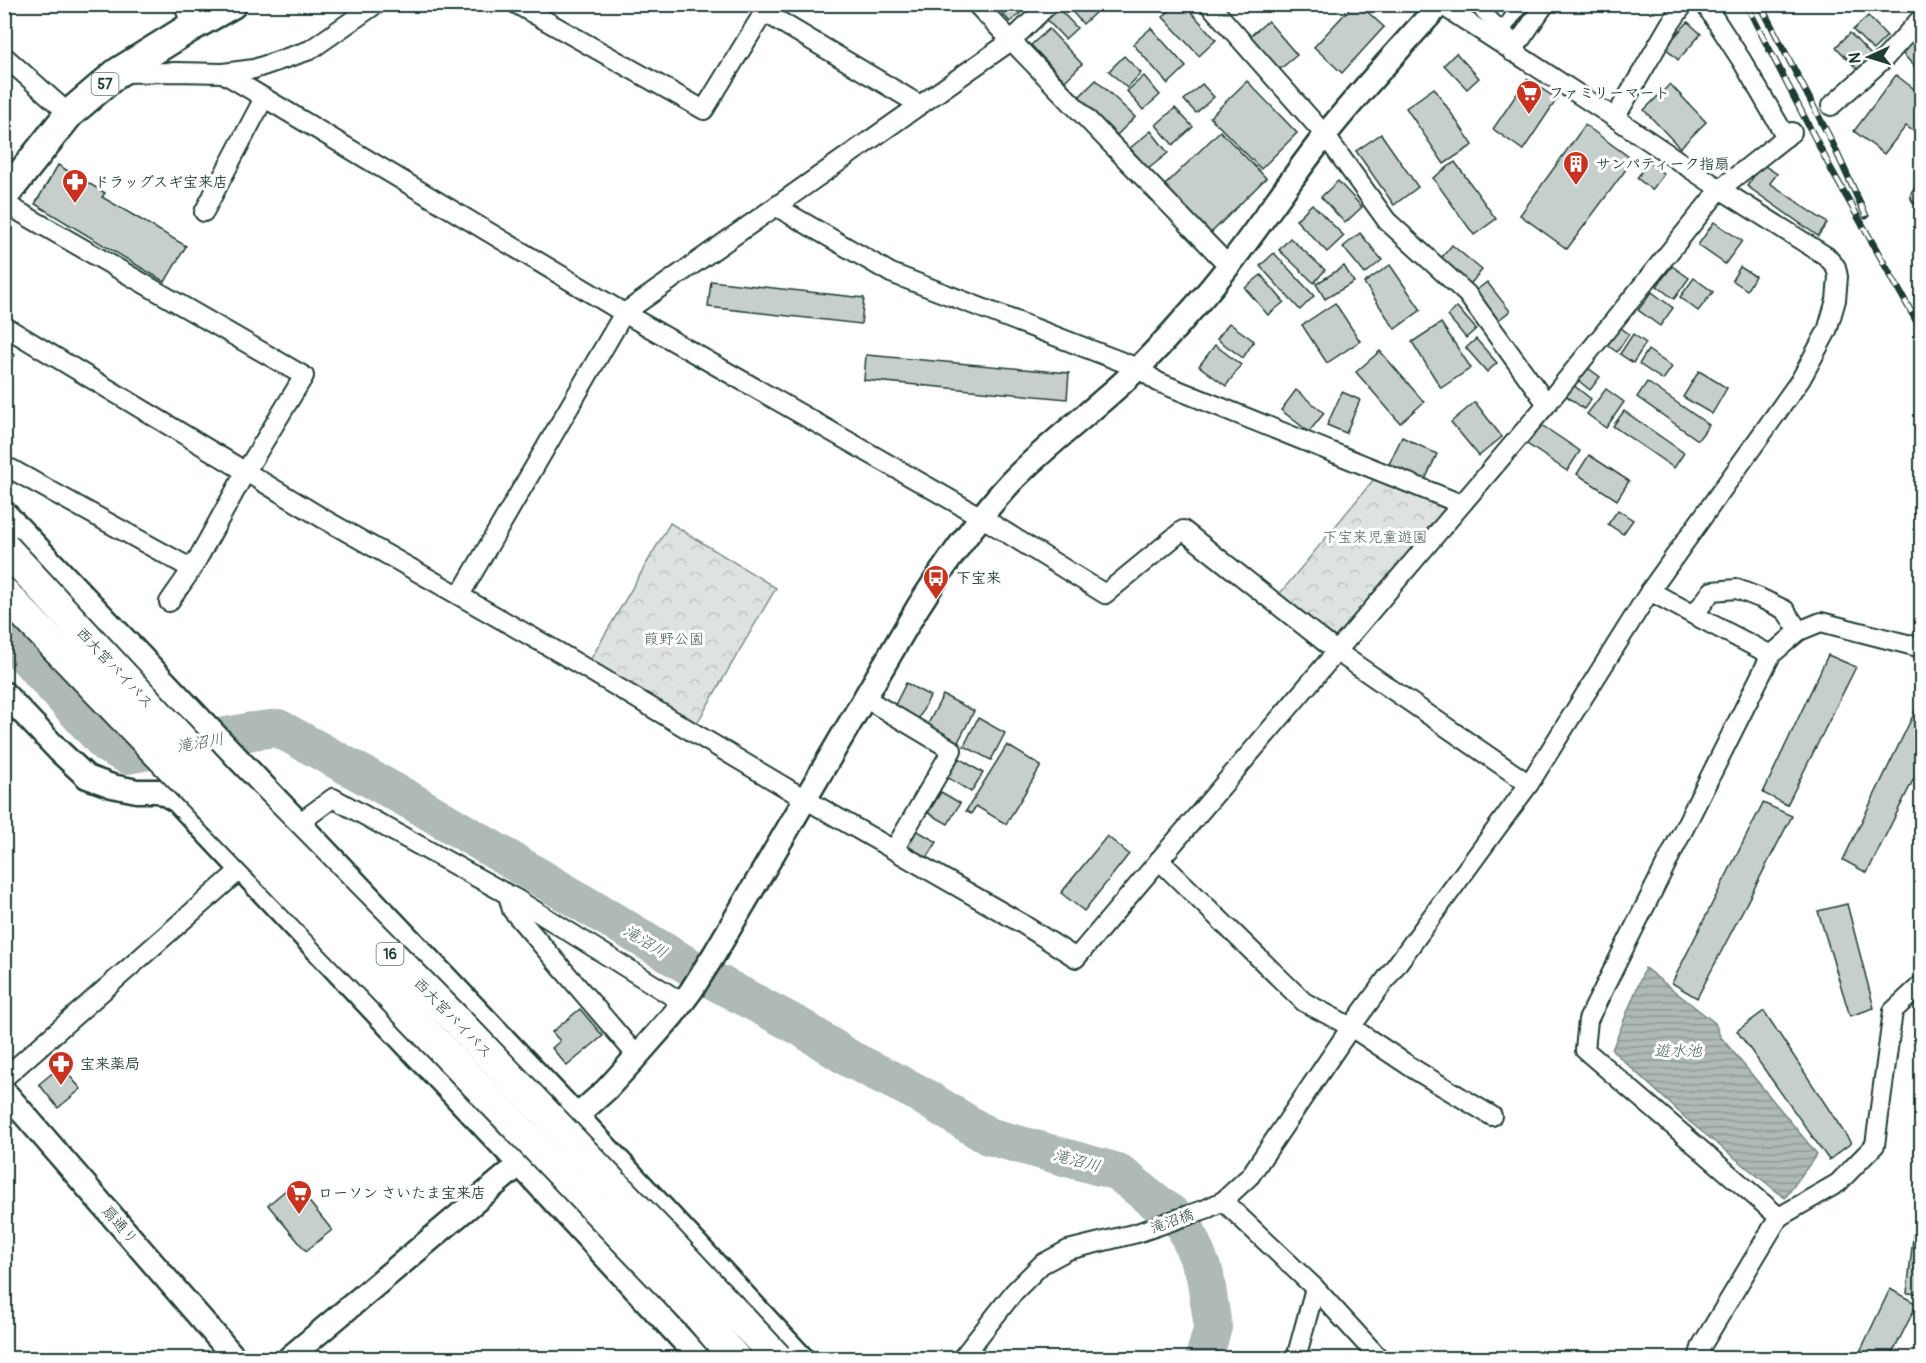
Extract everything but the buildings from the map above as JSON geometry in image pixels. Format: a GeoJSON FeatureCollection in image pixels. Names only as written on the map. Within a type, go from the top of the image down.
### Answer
{"type":"FeatureCollection","features":[{"type":"Feature","properties":{"kind":"highway","name":"西大宮バイパス"},"geometry":{"type":"LineString","coordinates":[[4,547],[219,780],[455,1019],[777,1359]]}},
{"type":"Feature","properties":{"kind":"highway","name":"西大宮バイパス"},"geometry":{"type":"LineString","coordinates":[[4,593],[698,1315],[735,1359]]}},
{"type":"Feature","properties":{"kind":"main road","name":"57"},"geometry":{"type":"LineString","coordinates":[[4,196],[69,114],[117,73],[188,16],[232,4]]}},
{"type":"Feature","properties":{"kind":"street"},"geometry":{"type":"LineString","coordinates":[[117,73],[222,73],[254,69],[310,50],[376,4]]}},
{"type":"Feature","properties":{"kind":"street"},"geometry":{"type":"LineString","coordinates":[[516,4],[704,110],[762,8],[920,105]]}},
{"type":"Feature","properties":{"kind":"street"},"geometry":{"type":"LineString","coordinates":[[976,4],[1230,266]]}},
{"type":"Feature","properties":{"kind":"street"},"geometry":{"type":"LineString","coordinates":[[460,595],[624,313],[1011,41],[1049,4]]}},
{"type":"Feature","properties":{"kind":"street"},"geometry":{"type":"LineString","coordinates":[[1209,4],[1325,135],[1387,221],[1467,294],[1547,404]]}},
{"type":"Feature","properties":{"kind":"street"},"geometry":{"type":"LineString","coordinates":[[289,1359],[577,1116],[606,1090],[637,1056],[687,997],[929,590],[981,517],[1012,482],[1049,446],[1138,368],[1192,310],[1230,266],[1325,135],[1440,4]]}},
{"type":"Feature","properties":{"kind":"street","name":"滝沼橋"},"geometry":{"type":"LineString","coordinates":[[962,1359],[1014,1292],[1042,1264],[1068,1250],[1137,1233],[1206,1209],[1223,1201],[1250,1176],[1351,1027],[1529,784],[1650,591],[1801,380],[1827,332],[1836,300],[1838,277],[1836,267],[1826,256],[1720,189],[1515,48],[1440,4]]}},
{"type":"Feature","properties":{"kind":"street"},"geometry":{"type":"LineString","coordinates":[[1475,4],[1503,30],[1515,48],[1545,4]]}},
{"type":"Feature","properties":{"kind":"street"},"geometry":{"type":"LineString","coordinates":[[1503,30],[1521,4]]}},
{"type":"Feature","properties":{"kind":"street"},"geometry":{"type":"LineString","coordinates":[[1615,118],[1684,4]]}},
{"type":"Feature","properties":{"kind":"street"},"geometry":{"type":"LineString","coordinates":[[4,326],[324,519],[460,595],[805,799],[1021,923],[1076,958],[1547,404],[1720,189],[1789,134],[1705,4]]}},
{"type":"Feature","properties":{"kind":"street"},"geometry":{"type":"LineString","coordinates":[[1831,106],[1885,58],[1922,17]]}},
{"type":"Feature","properties":{"kind":"street"},"geometry":{"type":"LineString","coordinates":[[4,56],[69,114]]}},
{"type":"Feature","properties":{"kind":"street"},"geometry":{"type":"LineString","coordinates":[[222,73],[624,313],[981,517],[1105,594],[1183,530],[1336,651],[1529,784]]}},
{"type":"Feature","properties":{"kind":"street"},"geometry":{"type":"LineString","coordinates":[[204,212],[264,98]]}},
{"type":"Feature","properties":{"kind":"street"},"geometry":{"type":"LineString","coordinates":[[4,203],[304,376],[246,471],[192,569],[169,603]]}},
{"type":"Feature","properties":{"kind":"street"},"geometry":{"type":"LineString","coordinates":[[777,207],[891,273],[1138,368],[1158,382],[1461,504]]}},
{"type":"Feature","properties":{"kind":"street"},"geometry":{"type":"LineString","coordinates":[[4,471],[11,469],[192,569]]}},
{"type":"Feature","properties":{"kind":"street"},"geometry":{"type":"LineString","coordinates":[[4,512],[193,714],[577,1116],[802,1359]]}},
{"type":"Feature","properties":{"kind":"street"},"geometry":{"type":"LineString","coordinates":[[1694,615],[1712,591],[1737,589],[1785,610],[1799,631]]}},
{"type":"Feature","properties":{"kind":"street"},"geometry":{"type":"LineString","coordinates":[[1650,591],[1770,656]]}},
{"type":"Feature","properties":{"kind":"street"},"geometry":{"type":"LineString","coordinates":[[1779,1217],[1585,1050],[1588,1020],[1770,656],[1799,631],[1821,622],[1922,648]]}},
{"type":"Feature","properties":{"kind":"street"},"geometry":{"type":"LineString","coordinates":[[4,693],[87,777],[112,786],[137,791],[159,791],[177,801],[520,1164],[699,1359]]}},
{"type":"Feature","properties":{"kind":"street"},"geometry":{"type":"LineString","coordinates":[[864,698],[952,750],[894,850]]}},
{"type":"Feature","properties":{"kind":"street"},"geometry":{"type":"LineString","coordinates":[[299,823],[333,798],[687,997]]}},
{"type":"Feature","properties":{"kind":"street"},"geometry":{"type":"LineString","coordinates":[[1159,860],[1304,1002],[1351,1027],[1417,1071],[1492,1116]]}},
{"type":"Feature","properties":{"kind":"street"},"geometry":{"type":"LineString","coordinates":[[4,1078],[240,870]]}},
{"type":"Feature","properties":{"kind":"street"},"geometry":{"type":"LineString","coordinates":[[508,895],[512,910],[637,1056]]}},
{"type":"Feature","properties":{"kind":"street"},"geometry":{"type":"LineString","coordinates":[[1698,1359],[1702,1345],[1779,1217],[1838,1183],[1875,1145],[1893,1011],[1922,984]]}},
{"type":"Feature","properties":{"kind":"street","name":"扇通り"},"geometry":{"type":"LineString","coordinates":[[4,1091],[235,1359]]}},
{"type":"Feature","properties":{"kind":"street"},"geometry":{"type":"LineString","coordinates":[[1223,1201],[1315,1288],[1378,1359]]}},
{"type":"Feature","properties":{"kind":"street"},"geometry":{"type":"LineString","coordinates":[[1296,1359],[1315,1288]]}},
{"type":"Feature","properties":{"kind":"green space","name":"下宝来児童遊園"},"geometry":{"type":"Polygon","coordinates":[[[1375,478],[1450,508],[1335,640],[1277,597],[1375,478]]]}},
{"type":"Feature","properties":{"kind":"green space","name":"葭野公園"},"geometry":{"type":"Polygon","coordinates":[[[670,523],[776,588],[696,725],[589,662],[670,523]]]}},
{"type":"Feature","properties":{"kind":"water","name":"遊水池"},"geometry":{"type":"Polygon","coordinates":[[[1645,968],[1715,1023],[1720,1036],[1817,1154],[1785,1198],[1691,1123],[1612,1050],[1645,968]]]}},
{"type":"Feature","properties":{"kind":"waterway","name":"滝沼川"},"geometry":{"type":"LineString","coordinates":[[4,632],[107,745],[127,755],[278,728],[413,802],[714,981],[802,1028],[850,1059],[916,1092],[988,1136],[1118,1172],[1184,1224],[1205,1275],[1213,1327],[1204,1358]]}},
{"type":"Feature","properties":{"kind":"railway"},"geometry":{"type":"LineString","coordinates":[[1746,4],[1831,169],[1922,331]]}},
{"type":"Feature","properties":{"kind":"railway"},"geometry":{"type":"LineString","coordinates":[[1760,4],[1831,140],[1866,216]]}},
{"type":"Feature","properties":{"kind":"place","name":"ファミリーマート"},"geometry":{"type":"Point","coordinates":[1529,116]}},
{"type":"Feature","properties":{"kind":"place","name":"サンパティーク指扇"},"geometry":{"type":"Point","coordinates":[1576,187]}},
{"type":"Feature","properties":{"kind":"place","name":"ドラッグスギ宝来店"},"geometry":{"type":"Point","coordinates":[75,205]}},
{"type":"Feature","properties":{"kind":"place","name":"下宝来"},"geometry":{"type":"Point","coordinates":[936,601]}},
{"type":"Feature","properties":{"kind":"place","name":"宝来薬局"},"geometry":{"type":"Point","coordinates":[61,1087]}},
{"type":"Feature","properties":{"kind":"place","name":"ローソン さいたま宝来店"},"geometry":{"type":"Point","coordinates":[299,1216]}}]}
